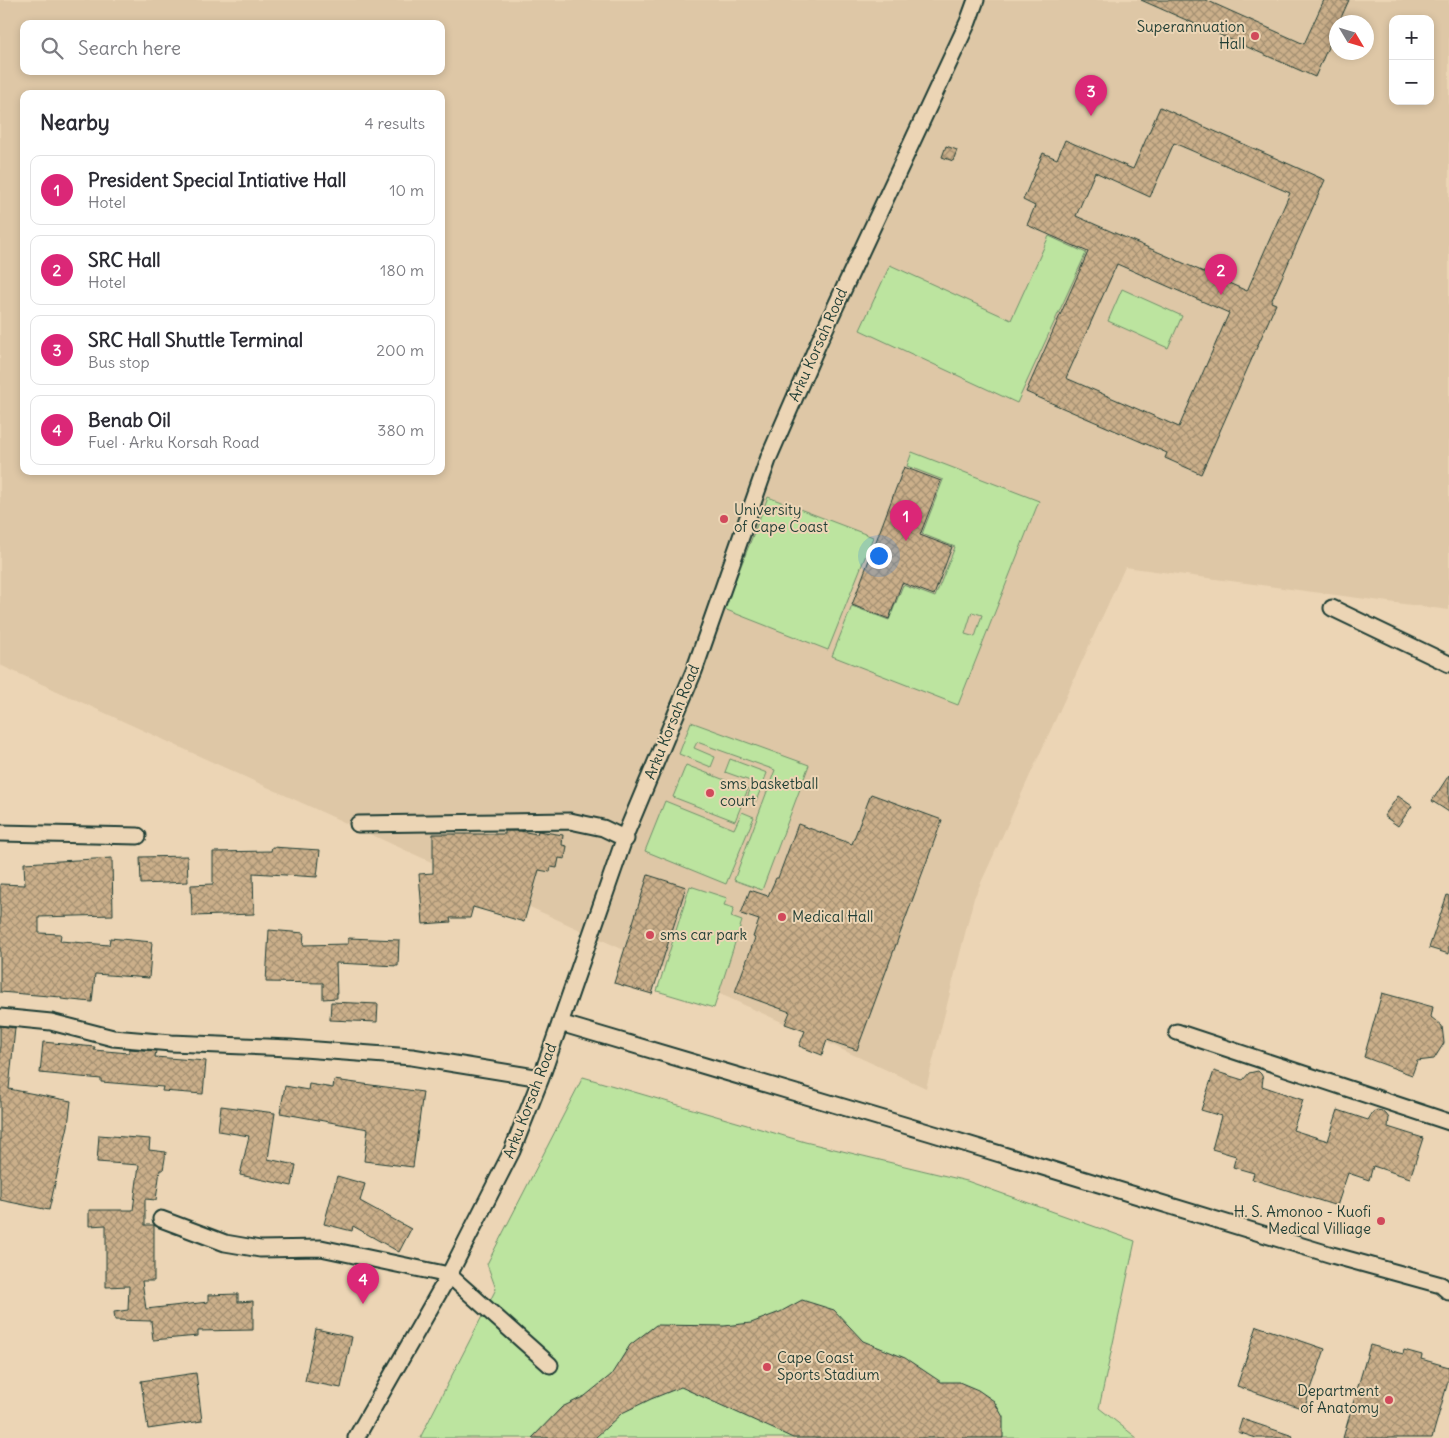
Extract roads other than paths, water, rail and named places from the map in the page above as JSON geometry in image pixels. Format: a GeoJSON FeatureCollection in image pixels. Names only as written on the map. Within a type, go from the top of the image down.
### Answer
{"type":"FeatureCollection","features":[{"type":"Feature","properties":{"kind":"street","name":"Arku Korsah Road"},"geometry":{"type":"LineString","coordinates":[[356,1438],[449,1275],[512,1151],[541,1078],[626,839],[627,831],[694,671],[769,457],[818,344],[968,22],[976,0]]}},
{"type":"Feature","properties":{"kind":"street"},"geometry":{"type":"LineString","coordinates":[[1332,608],[1449,664]]}},
{"type":"Feature","properties":{"kind":"street"},"geometry":{"type":"LineString","coordinates":[[358,824],[570,821],[603,828],[626,839]]}},
{"type":"Feature","properties":{"kind":"street"},"geometry":{"type":"LineString","coordinates":[[0,833],[138,836]]}},
{"type":"Feature","properties":{"kind":"street"},"geometry":{"type":"LineString","coordinates":[[0,1017],[51,1022],[113,1038],[412,1057],[541,1078]]}},
{"type":"Feature","properties":{"kind":"street"},"geometry":{"type":"LineString","coordinates":[[560,1023],[922,1130],[1332,1255],[1446,1286]]}},
{"type":"Feature","properties":{"kind":"street"},"geometry":{"type":"LineString","coordinates":[[1177,1032],[1449,1122]]}},
{"type":"Feature","properties":{"kind":"street"},"geometry":{"type":"LineString","coordinates":[[161,1218],[225,1243],[260,1249],[321,1248],[449,1275],[550,1364]]}},
{"type":"Feature","properties":{"kind":"place","name":"Superannuation Hall"},"geometry":{"type":"Point","coordinates":[1255,36]}},
{"type":"Feature","properties":{"kind":"place","name":"SRC Hall Shuttle Terminal"},"geometry":{"type":"Point","coordinates":[1091,116]}},
{"type":"Feature","properties":{"kind":"place","name":"SRC Hall"},"geometry":{"type":"Point","coordinates":[1221,295]}},
{"type":"Feature","properties":{"kind":"place","name":"University of Cape Coast"},"geometry":{"type":"Point","coordinates":[724,519]}},
{"type":"Feature","properties":{"kind":"place","name":"President Special Intiative Hall"},"geometry":{"type":"Point","coordinates":[906,541]}},
{"type":"Feature","properties":{"kind":"place","name":"sms basketball court"},"geometry":{"type":"Point","coordinates":[710,793]}},
{"type":"Feature","properties":{"kind":"place","name":"Medical Hall"},"geometry":{"type":"Point","coordinates":[782,917]}},
{"type":"Feature","properties":{"kind":"place","name":"sms car park"},"geometry":{"type":"Point","coordinates":[650,935]}},
{"type":"Feature","properties":{"kind":"place","name":"H. S. Amonoo - Kuofi Medical Villiage"},"geometry":{"type":"Point","coordinates":[1381,1221]}},
{"type":"Feature","properties":{"kind":"place","name":"Benab Oil"},"geometry":{"type":"Point","coordinates":[363,1304]}},
{"type":"Feature","properties":{"kind":"place","name":"Cape Coast Sports Stadium"},"geometry":{"type":"Point","coordinates":[767,1367]}},
{"type":"Feature","properties":{"kind":"place","name":"Department of Anatomy"},"geometry":{"type":"Point","coordinates":[1389,1400]}}]}
